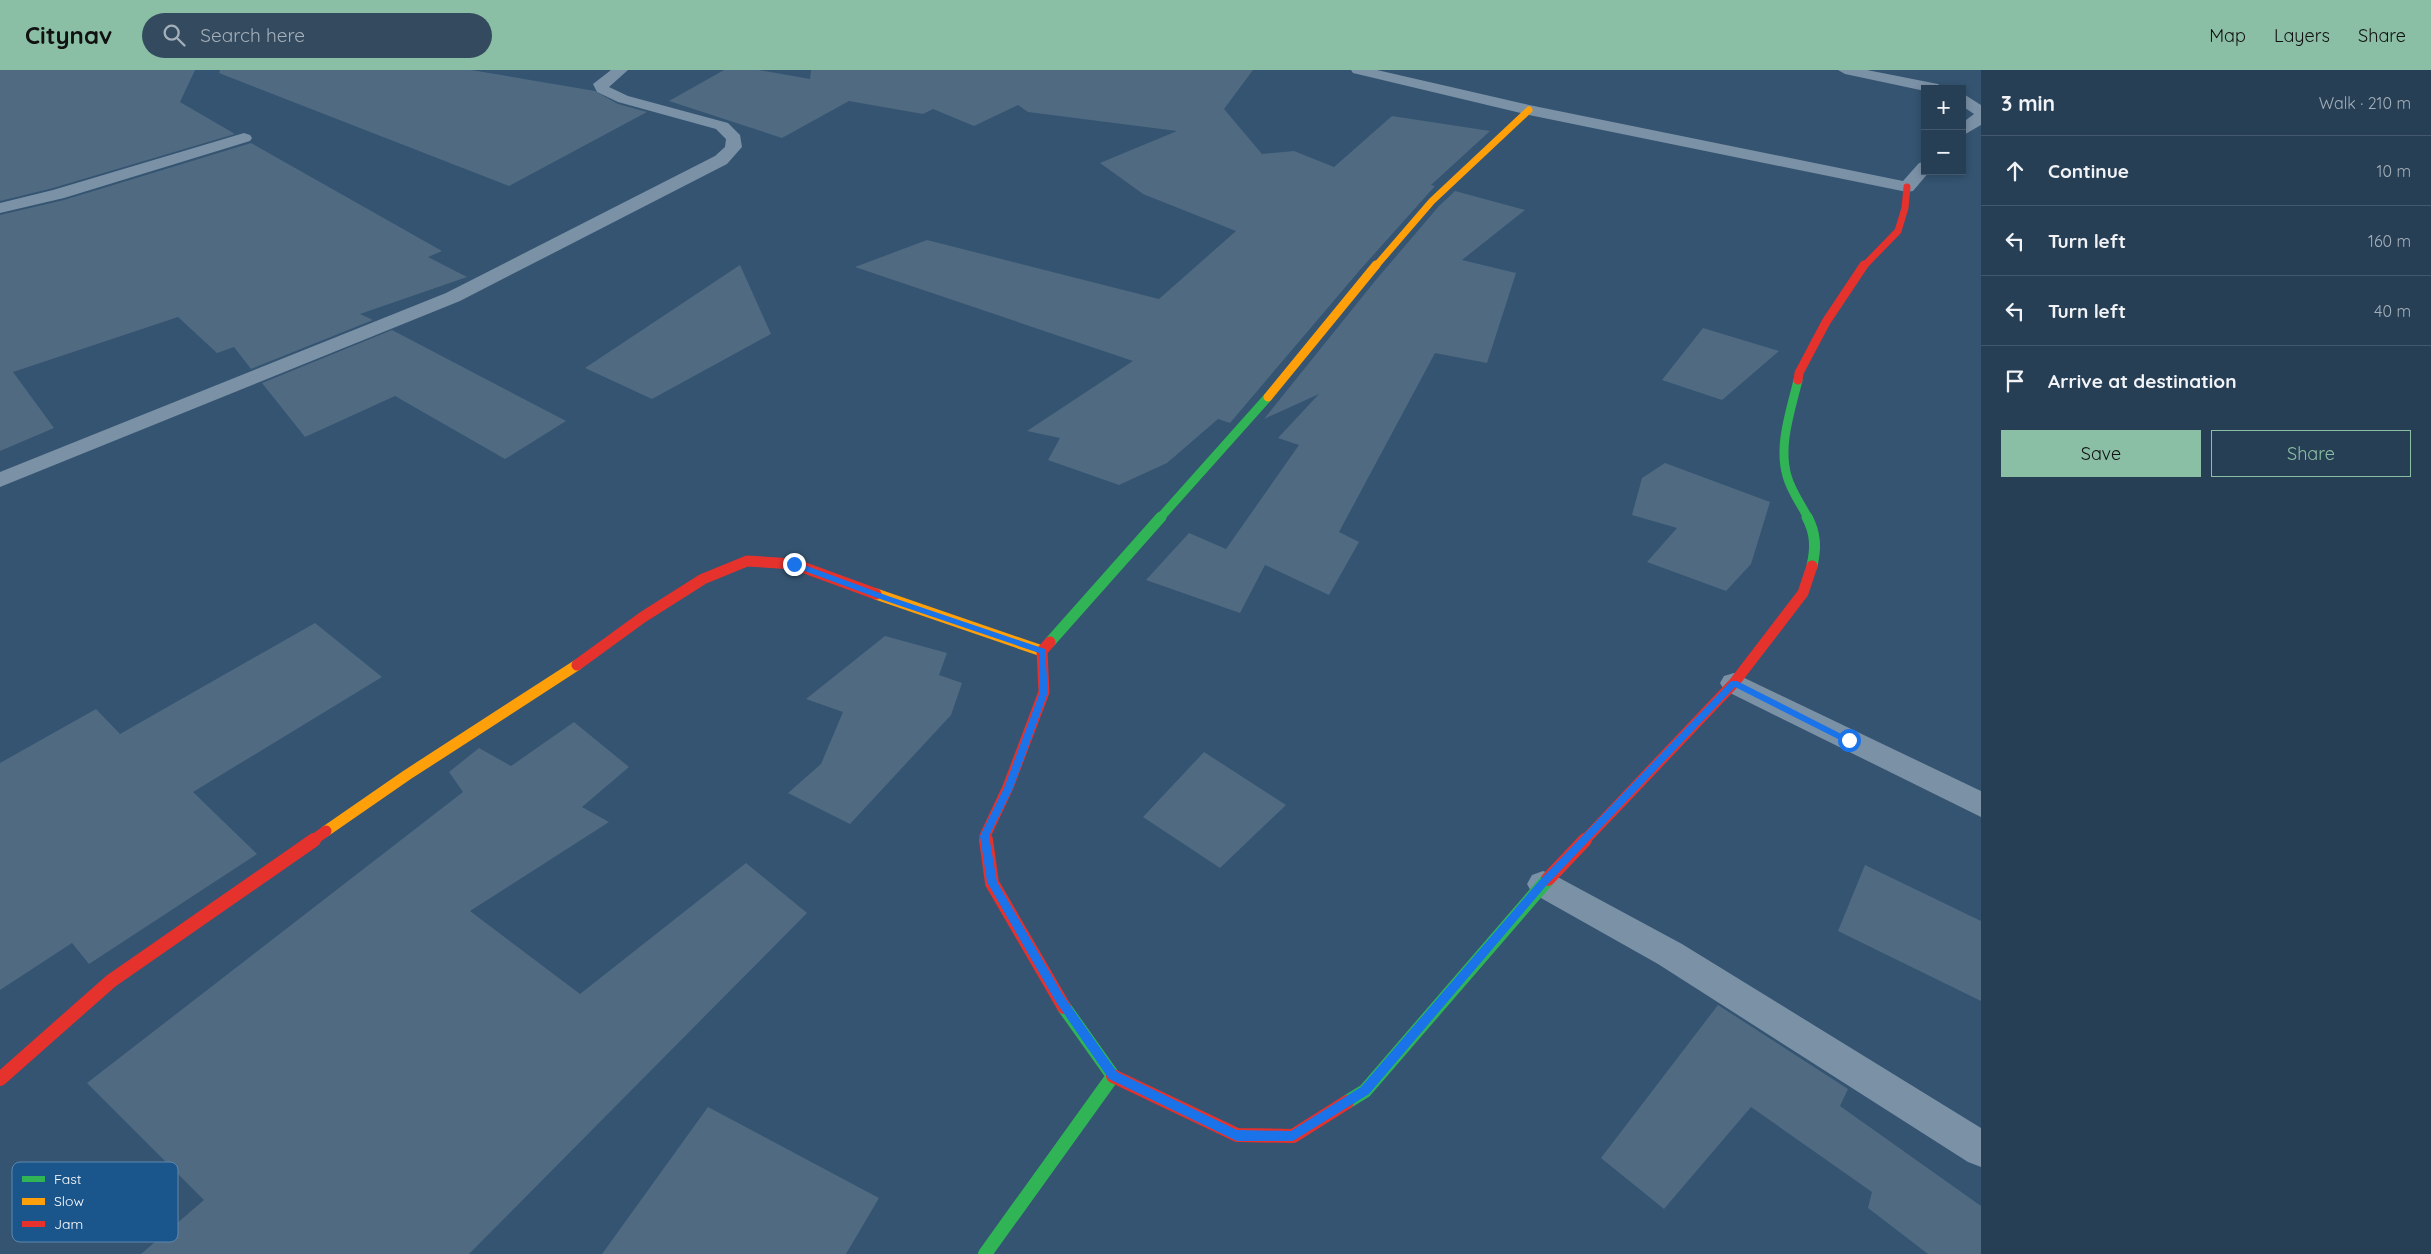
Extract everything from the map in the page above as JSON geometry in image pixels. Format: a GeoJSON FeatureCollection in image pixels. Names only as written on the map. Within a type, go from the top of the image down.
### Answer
{"type":"FeatureCollection","features":[{"type":"Feature","properties":{"kind":"street"},"geometry":{"type":"LineString","coordinates":[[0,480],[453,297],[721,160],[733,151],[735,140],[732,134],[722,126],[623,99],[602,89],[602,84],[621,70]]}},
{"type":"Feature","properties":{"kind":"street"},"geometry":{"type":"LineString","coordinates":[[1358,70],[1529,110],[1907,186]]}},
{"type":"Feature","properties":{"kind":"street"},"geometry":{"type":"LineString","coordinates":[[1845,70],[1921,86]]}},
{"type":"Feature","properties":{"kind":"street"},"geometry":{"type":"LineString","coordinates":[[1966,101],[1981,112]]}},
{"type":"Feature","properties":{"kind":"street"},"geometry":{"type":"LineString","coordinates":[[1529,110],[1432,201],[1367,276],[1270,395],[1042,651],[1044,692],[1008,788],[985,836],[992,882],[1059,999],[1113,1076],[1237,1136],[1293,1136],[1365,1091],[1543,884],[1734,683],[1803,594],[1815,556],[1814,528],[1794,493],[1784,462],[1788,425],[1799,373],[1826,322],[1864,264],[1898,231],[1905,208],[1907,186],[1921,171]]}},
{"type":"Feature","properties":{"kind":"street"},"geometry":{"type":"LineString","coordinates":[[1963,130],[1981,117]]}},
{"type":"Feature","properties":{"kind":"street"},"geometry":{"type":"LineString","coordinates":[[0,208],[58,194],[244,138]]}},
{"type":"Feature","properties":{"kind":"street"},"geometry":{"type":"LineString","coordinates":[[0,1079],[112,981],[407,775],[565,674],[643,617],[703,579],[729,568],[747,561],[794,564],[886,598],[1042,651]]}},
{"type":"Feature","properties":{"kind":"street"},"geometry":{"type":"LineString","coordinates":[[1734,683],[1981,805]]}},
{"type":"Feature","properties":{"kind":"street"},"geometry":{"type":"LineString","coordinates":[[1543,884],[1670,954],[1981,1149]]}},
{"type":"Feature","properties":{"kind":"street"},"geometry":{"type":"LineString","coordinates":[[985,1254],[1113,1076]]}},
{"type":"Feature","properties":{"kind":"building"},"geometry":{"type":"Polygon","coordinates":[[[0,70],[195,70],[180,102],[235,134],[53,188],[0,201],[0,70]]]}},
{"type":"Feature","properties":{"kind":"building"},"geometry":{"type":"Polygon","coordinates":[[[220,70],[471,70],[595,91],[618,104],[647,112],[509,186],[219,73],[220,70]]]}},
{"type":"Feature","properties":{"kind":"building"},"geometry":{"type":"Polygon","coordinates":[[[724,70],[759,70],[810,79],[811,70],[1253,70],[1224,109],[1262,154],[1294,151],[1334,167],[1392,116],[1490,131],[1431,185],[1435,186],[1359,271],[1230,423],[1218,419],[1167,463],[1119,485],[1048,460],[1060,438],[1027,431],[1133,361],[855,267],[927,240],[1159,299],[1236,231],[1143,194],[1100,163],[1177,131],[1028,112],[1018,105],[974,126],[933,109],[923,114],[849,101],[782,138],[669,101],[724,70]]]}},
{"type":"Feature","properties":{"kind":"building"},"geometry":{"type":"Polygon","coordinates":[[[251,143],[442,251],[428,257],[467,277],[360,314],[373,320],[251,369],[234,347],[217,353],[178,317],[13,372],[54,428],[0,451],[0,215],[64,200],[251,143]]]}},
{"type":"Feature","properties":{"kind":"building"},"geometry":{"type":"Polygon","coordinates":[[[1455,191],[1525,210],[1462,260],[1516,273],[1487,363],[1435,353],[1339,532],[1359,542],[1329,595],[1265,565],[1240,613],[1146,580],[1189,533],[1226,549],[1299,445],[1278,438],[1319,394],[1264,419],[1375,281],[1439,206],[1455,191]]]}},
{"type":"Feature","properties":{"kind":"building"},"geometry":{"type":"Polygon","coordinates":[[[740,265],[771,334],[652,399],[585,368],[740,265]]]}},
{"type":"Feature","properties":{"kind":"building"},"geometry":{"type":"Polygon","coordinates":[[[1703,328],[1779,351],[1722,400],[1662,380],[1703,328]]]}},
{"type":"Feature","properties":{"kind":"building"},"geometry":{"type":"Polygon","coordinates":[[[392,330],[566,421],[505,459],[395,396],[305,437],[262,383],[392,330]]]}},
{"type":"Feature","properties":{"kind":"building"},"geometry":{"type":"Polygon","coordinates":[[[1665,463],[1770,502],[1751,564],[1726,591],[1647,562],[1677,528],[1632,515],[1642,478],[1665,463]]]}},
{"type":"Feature","properties":{"kind":"building"},"geometry":{"type":"Polygon","coordinates":[[[315,623],[382,677],[193,792],[257,854],[89,964],[72,943],[0,990],[0,763],[96,709],[120,734],[315,623]]]}},
{"type":"Feature","properties":{"kind":"building"},"geometry":{"type":"Polygon","coordinates":[[[885,636],[947,653],[939,675],[962,683],[951,715],[850,824],[788,793],[821,764],[843,712],[806,699],[885,636]]]}},
{"type":"Feature","properties":{"kind":"building"},"geometry":{"type":"Polygon","coordinates":[[[574,722],[629,767],[582,807],[609,822],[470,911],[580,994],[746,863],[807,913],[469,1254],[141,1254],[155,1242],[178,1242],[178,1222],[204,1200],[178,1174],[178,1162],[166,1162],[87,1083],[463,792],[449,772],[479,748],[511,766],[574,722]]]}},
{"type":"Feature","properties":{"kind":"building"},"geometry":{"type":"Polygon","coordinates":[[[1204,752],[1286,805],[1220,868],[1143,817],[1204,752]]]}},
{"type":"Feature","properties":{"kind":"building"},"geometry":{"type":"Polygon","coordinates":[[[1865,865],[1981,921],[1981,1001],[1838,931],[1865,865]]]}},
{"type":"Feature","properties":{"kind":"building"},"geometry":{"type":"Polygon","coordinates":[[[1718,1005],[1848,1089],[1840,1106],[1981,1206],[1981,1254],[1928,1254],[1868,1208],[1872,1192],[1751,1107],[1664,1209],[1601,1158],[1718,1005]]]}},
{"type":"Feature","properties":{"kind":"building"},"geometry":{"type":"Polygon","coordinates":[[[708,1107],[879,1198],[846,1254],[602,1254],[708,1107]]]}},
{"type":"Feature","properties":{"kind":"traffic: fast"},"geometry":{"type":"LineString","coordinates":[[1798,380],[1786,433],[1784,463],[1792,489],[1811,524],[1815,536],[1812,566]]}},
{"type":"Feature","properties":{"kind":"traffic: fast"},"geometry":{"type":"LineString","coordinates":[[1050,642],[1268,397]]}},
{"type":"Feature","properties":{"kind":"traffic: fast"},"geometry":{"type":"LineString","coordinates":[[1347,1102],[1365,1091],[1548,879]]}},
{"type":"Feature","properties":{"kind":"traffic: fast"},"geometry":{"type":"LineString","coordinates":[[985,1254],[1113,1076],[1064,1007]]}},
{"type":"Feature","properties":{"kind":"traffic: slow"},"geometry":{"type":"LineString","coordinates":[[1268,397],[1367,276],[1432,201],[1529,110]]}},
{"type":"Feature","properties":{"kind":"traffic: slow"},"geometry":{"type":"LineString","coordinates":[[876,594],[1042,651]]}},
{"type":"Feature","properties":{"kind":"traffic: slow"},"geometry":{"type":"LineString","coordinates":[[326,831],[407,775],[577,665]]}},
{"type":"Feature","properties":{"kind":"traffic: jam"},"geometry":{"type":"LineString","coordinates":[[1798,380],[1799,373],[1826,322],[1865,264],[1898,231],[1905,208],[1907,187]]}},
{"type":"Feature","properties":{"kind":"traffic: jam"},"geometry":{"type":"LineString","coordinates":[[577,665],[643,617],[703,579],[747,561],[794,564],[876,594]]}},
{"type":"Feature","properties":{"kind":"traffic: jam"},"geometry":{"type":"LineString","coordinates":[[1548,879],[1734,683],[1803,593],[1812,566]]}},
{"type":"Feature","properties":{"kind":"traffic: jam"},"geometry":{"type":"LineString","coordinates":[[1050,642],[1042,651],[1044,692],[1008,787],[985,836],[992,883],[1064,1007]]}},
{"type":"Feature","properties":{"kind":"traffic: jam"},"geometry":{"type":"LineString","coordinates":[[0,1079],[111,981],[326,831]]}},
{"type":"Feature","properties":{"kind":"traffic: jam"},"geometry":{"type":"LineString","coordinates":[[1113,1076],[1237,1135],[1293,1136],[1347,1102]]}},
{"type":"Feature","properties":{"kind":"route"},"geometry":{"type":"LineString","coordinates":[[794,564],[886,598],[1042,651],[1044,692],[1008,788],[985,836],[992,882],[1059,999],[1113,1076],[1237,1136],[1293,1136],[1365,1091],[1543,884],[1734,683],[1849,740]]}}]}
